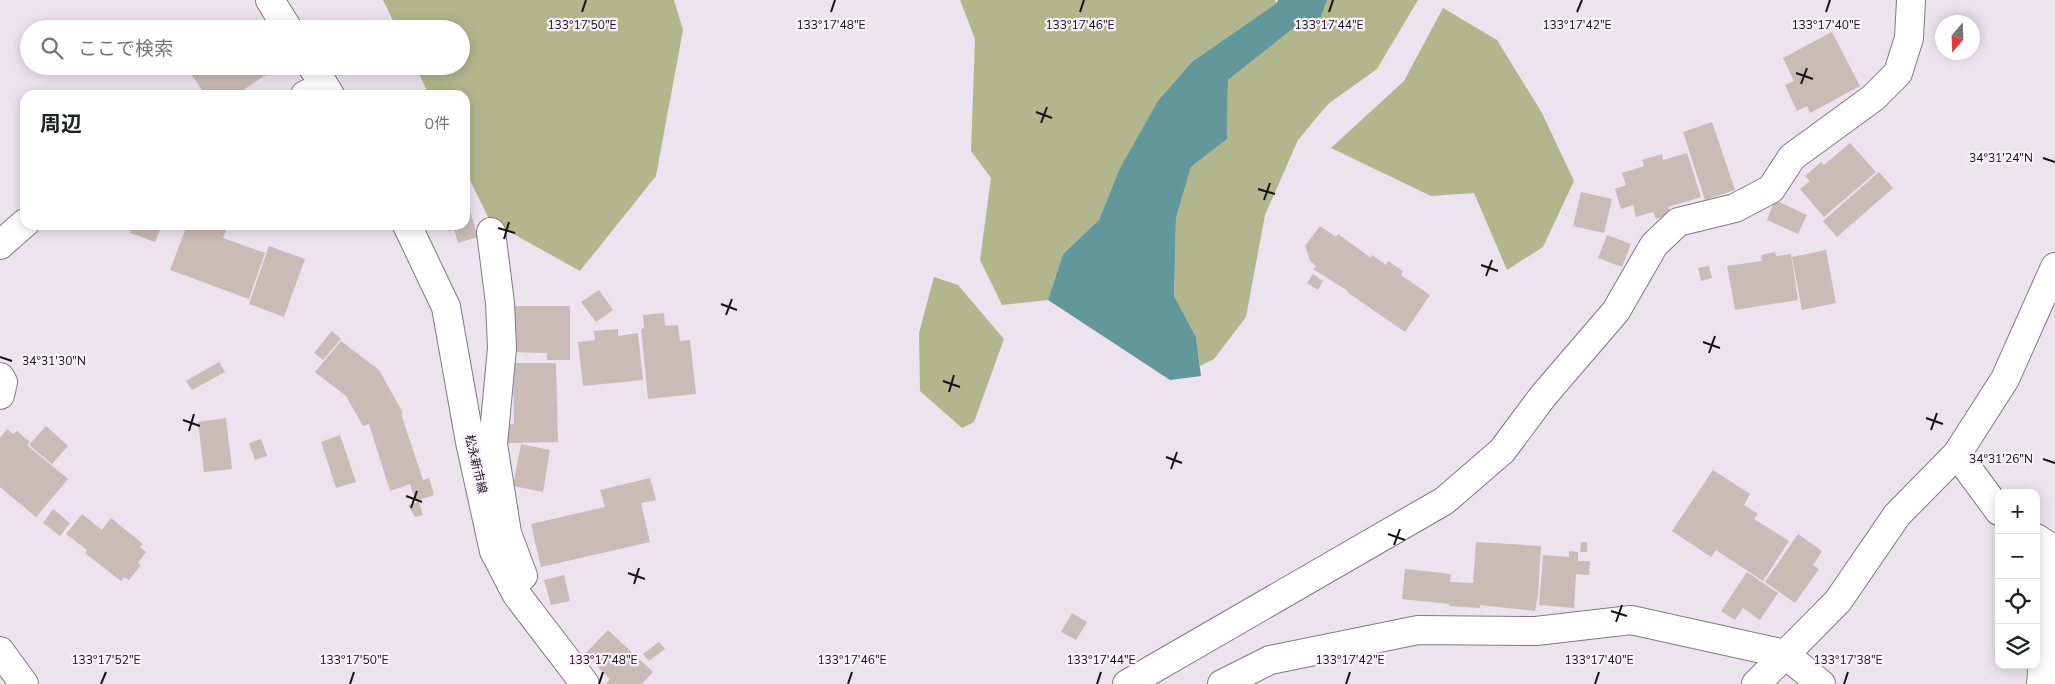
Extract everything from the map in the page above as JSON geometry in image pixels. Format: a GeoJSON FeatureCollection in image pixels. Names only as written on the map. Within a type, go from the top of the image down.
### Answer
{"type":"FeatureCollection","features":[{"type":"Feature","properties":{"kind":"street"},"geometry":{"type":"LineString","coordinates":[[270,0],[282,20]]}},
{"type":"Feature","properties":{"kind":"street"},"geometry":{"type":"LineString","coordinates":[[1128,684],[1444,501],[1502,451],[1543,396],[1616,311],[1654,245],[1678,222],[1735,208],[1772,189],[1792,157],[1873,98],[1898,73],[1909,38],[1911,0]]}},
{"type":"Feature","properties":{"kind":"street"},"geometry":{"type":"LineString","coordinates":[[0,245],[20,227]]}},
{"type":"Feature","properties":{"kind":"street","name":"松永新市線"},"geometry":{"type":"LineString","coordinates":[[409,230],[446,307],[470,442],[494,551],[517,596],[585,684]]}},
{"type":"Feature","properties":{"kind":"street"},"geometry":{"type":"LineString","coordinates":[[491,232],[500,303],[502,348],[493,444],[507,533],[523,576],[511,584]]}},
{"type":"Feature","properties":{"kind":"street"},"geometry":{"type":"LineString","coordinates":[[1756,684],[1838,600],[1897,515],[1957,454],[2005,379],[2055,267]]}},
{"type":"Feature","properties":{"kind":"street"},"geometry":{"type":"LineString","coordinates":[[0,376],[3,382],[0,395]]}},
{"type":"Feature","properties":{"kind":"street"},"geometry":{"type":"LineString","coordinates":[[1957,454],[1995,506]]}},
{"type":"Feature","properties":{"kind":"street"},"geometry":{"type":"LineString","coordinates":[[2040,541],[2053,550],[2042,684]]}},
{"type":"Feature","properties":{"kind":"street"},"geometry":{"type":"LineString","coordinates":[[1222,684],[1270,660],[1418,630],[1536,631],[1631,620],[1785,654],[1821,684]]}},
{"type":"Feature","properties":{"kind":"street"},"geometry":{"type":"LineString","coordinates":[[0,651],[24,684]]}},
{"type":"Feature","properties":{"kind":"green space"},"geometry":{"type":"Polygon","coordinates":[[[383,0],[674,0],[683,30],[656,176],[580,271],[490,221],[470,180],[470,90],[427,90],[419,75],[470,75],[470,20],[393,20],[383,0]]]}},
{"type":"Feature","properties":{"kind":"green space"},"geometry":{"type":"Polygon","coordinates":[[[960,0],[1275,0],[1277,3],[1193,61],[1119,170],[1099,220],[1063,254],[1048,300],[1002,305],[980,260],[991,178],[971,151],[975,39],[960,0]]]}},
{"type":"Feature","properties":{"kind":"green space"},"geometry":{"type":"Polygon","coordinates":[[[1327,0],[1418,0],[1377,69],[1328,104],[1298,140],[1265,215],[1246,317],[1214,359],[1200,366],[1196,337],[1174,296],[1176,218],[1191,167],[1227,139],[1228,80],[1300,23],[1321,17],[1327,0]]]}},
{"type":"Feature","properties":{"kind":"green space"},"geometry":{"type":"Polygon","coordinates":[[[1443,8],[1497,40],[1542,113],[1574,181],[1543,247],[1507,270],[1474,193],[1431,196],[1331,148],[1404,81],[1443,8]]]}},
{"type":"Feature","properties":{"kind":"green space"},"geometry":{"type":"Polygon","coordinates":[[[934,277],[958,285],[1004,339],[974,422],[962,428],[920,391],[919,333],[934,277]]]}},
{"type":"Feature","properties":{"kind":"water"},"geometry":{"type":"Polygon","coordinates":[[[1278,0],[1327,0],[1321,17],[1300,23],[1228,80],[1227,139],[1191,167],[1176,218],[1174,296],[1196,337],[1201,376],[1170,380],[1048,300],[1063,254],[1099,220],[1119,170],[1158,101],[1193,61],[1277,3],[1278,0]]]}},
{"type":"Feature","properties":{"kind":"building"},"geometry":{"type":"Polygon","coordinates":[[[1832,32],[1860,86],[1810,113],[1807,106],[1797,111],[1785,85],[1794,81],[1783,58],[1832,32]]]}},
{"type":"Feature","properties":{"kind":"building"},"geometry":{"type":"Polygon","coordinates":[[[192,75],[266,75],[243,90],[202,90],[192,75]]]}},
{"type":"Feature","properties":{"kind":"building"},"geometry":{"type":"Polygon","coordinates":[[[1712,122],[1735,190],[1705,200],[1683,132],[1712,122]]]}},
{"type":"Feature","properties":{"kind":"building"},"geometry":{"type":"Polygon","coordinates":[[[1850,143],[1876,172],[1824,217],[1800,189],[1810,181],[1805,176],[1821,162],[1824,165],[1850,143]]]}},
{"type":"Feature","properties":{"kind":"building"},"geometry":{"type":"Polygon","coordinates":[[[1687,153],[1701,197],[1668,207],[1671,214],[1656,219],[1653,212],[1636,217],[1633,205],[1621,209],[1615,189],[1626,185],[1622,173],[1644,166],[1642,160],[1662,154],[1663,160],[1687,153]]]}},
{"type":"Feature","properties":{"kind":"building"},"geometry":{"type":"Polygon","coordinates":[[[1879,172],[1893,188],[1837,237],[1823,221],[1879,172]]]}},
{"type":"Feature","properties":{"kind":"building"},"geometry":{"type":"Polygon","coordinates":[[[1581,192],[1612,199],[1604,233],[1573,226],[1581,192]]]}},
{"type":"Feature","properties":{"kind":"building"},"geometry":{"type":"Polygon","coordinates":[[[1775,200],[1807,215],[1798,234],[1767,220],[1775,200]]]}},
{"type":"Feature","properties":{"kind":"building"},"geometry":{"type":"Polygon","coordinates":[[[470,211],[478,237],[458,243],[454,230],[470,230],[470,211]]]}},
{"type":"Feature","properties":{"kind":"building"},"geometry":{"type":"Polygon","coordinates":[[[1320,226],[1336,237],[1338,234],[1371,258],[1372,255],[1386,265],[1388,261],[1403,271],[1401,275],[1430,295],[1405,332],[1348,291],[1313,269],[1316,266],[1310,261],[1305,246],[1320,226]]]}},
{"type":"Feature","properties":{"kind":"building"},"geometry":{"type":"Polygon","coordinates":[[[131,230],[160,230],[155,242],[130,233],[131,230]]]}},
{"type":"Feature","properties":{"kind":"building"},"geometry":{"type":"Polygon","coordinates":[[[185,230],[226,230],[223,238],[265,253],[249,299],[170,270],[185,230]]]}},
{"type":"Feature","properties":{"kind":"building"},"geometry":{"type":"Polygon","coordinates":[[[1607,235],[1631,244],[1622,267],[1598,258],[1607,235]]]}},
{"type":"Feature","properties":{"kind":"building"},"geometry":{"type":"Polygon","coordinates":[[[269,246],[305,259],[284,317],[249,304],[269,246]]]}},
{"type":"Feature","properties":{"kind":"building"},"geometry":{"type":"Polygon","coordinates":[[[1826,250],[1836,303],[1802,310],[1792,257],[1826,250]]]}},
{"type":"Feature","properties":{"kind":"building"},"geometry":{"type":"Polygon","coordinates":[[[1775,252],[1776,256],[1791,254],[1798,300],[1735,310],[1727,266],[1762,261],[1761,255],[1775,252]]]}},
{"type":"Feature","properties":{"kind":"building"},"geometry":{"type":"Polygon","coordinates":[[[1709,266],[1712,278],[1701,281],[1698,268],[1709,266]]]}},
{"type":"Feature","properties":{"kind":"building"},"geometry":{"type":"Polygon","coordinates":[[[1313,274],[1323,281],[1318,290],[1307,283],[1313,274]]]}},
{"type":"Feature","properties":{"kind":"building"},"geometry":{"type":"Polygon","coordinates":[[[599,290],[613,310],[596,322],[581,302],[599,290]]]}},
{"type":"Feature","properties":{"kind":"building"},"geometry":{"type":"Polygon","coordinates":[[[509,306],[570,306],[570,360],[547,360],[547,353],[509,352],[509,306]]]}},
{"type":"Feature","properties":{"kind":"building"},"geometry":{"type":"Polygon","coordinates":[[[664,313],[665,326],[678,325],[680,341],[690,340],[696,394],[648,399],[641,329],[644,328],[643,315],[664,313]]]}},
{"type":"Feature","properties":{"kind":"building"},"geometry":{"type":"Polygon","coordinates":[[[618,329],[618,336],[638,333],[643,380],[583,386],[578,342],[595,340],[594,331],[618,329]]]}},
{"type":"Feature","properties":{"kind":"building"},"geometry":{"type":"Polygon","coordinates":[[[332,331],[341,339],[323,360],[314,353],[332,331]]]}},
{"type":"Feature","properties":{"kind":"building"},"geometry":{"type":"Polygon","coordinates":[[[341,341],[379,370],[403,413],[401,414],[423,480],[429,478],[434,495],[416,501],[410,484],[390,491],[369,424],[363,426],[346,396],[315,372],[341,341]]]}},
{"type":"Feature","properties":{"kind":"building"},"geometry":{"type":"Polygon","coordinates":[[[219,362],[225,372],[192,390],[186,381],[219,362]]]}},
{"type":"Feature","properties":{"kind":"building"},"geometry":{"type":"Polygon","coordinates":[[[513,363],[556,363],[558,442],[507,443],[506,424],[514,424],[513,363]]]}},
{"type":"Feature","properties":{"kind":"building"},"geometry":{"type":"Polygon","coordinates":[[[226,418],[232,469],[204,472],[198,422],[226,418]]]}},
{"type":"Feature","properties":{"kind":"building"},"geometry":{"type":"Polygon","coordinates":[[[46,426],[68,446],[52,464],[29,445],[46,426]]]}},
{"type":"Feature","properties":{"kind":"building"},"geometry":{"type":"Polygon","coordinates":[[[7,429],[13,434],[17,431],[30,442],[27,445],[68,479],[36,517],[0,487],[0,438],[7,429]]]}},
{"type":"Feature","properties":{"kind":"building"},"geometry":{"type":"Polygon","coordinates":[[[340,435],[356,482],[336,488],[321,442],[340,435]]]}},
{"type":"Feature","properties":{"kind":"building"},"geometry":{"type":"Polygon","coordinates":[[[261,439],[267,456],[255,460],[249,443],[261,439]]]}},
{"type":"Feature","properties":{"kind":"building"},"geometry":{"type":"Polygon","coordinates":[[[521,444],[550,450],[543,492],[513,486],[521,444]]]}},
{"type":"Feature","properties":{"kind":"building"},"geometry":{"type":"Polygon","coordinates":[[[1713,470],[1750,494],[1744,505],[1758,514],[1754,519],[1789,541],[1763,581],[1716,550],[1711,557],[1672,531],[1713,470]]]}},
{"type":"Feature","properties":{"kind":"building"},"geometry":{"type":"Polygon","coordinates":[[[650,478],[656,500],[641,503],[650,542],[541,567],[531,524],[605,507],[600,490],[650,478]]]}},
{"type":"Feature","properties":{"kind":"building"},"geometry":{"type":"Polygon","coordinates":[[[419,502],[423,515],[415,517],[408,505],[419,502]]]}},
{"type":"Feature","properties":{"kind":"building"},"geometry":{"type":"Polygon","coordinates":[[[53,509],[70,523],[60,536],[43,523],[53,509]]]}},
{"type":"Feature","properties":{"kind":"building"},"geometry":{"type":"Polygon","coordinates":[[[82,514],[102,530],[111,518],[143,544],[140,547],[146,552],[138,563],[141,565],[129,580],[124,577],[121,581],[85,553],[88,549],[66,534],[82,514]]]}},
{"type":"Feature","properties":{"kind":"building"},"geometry":{"type":"Polygon","coordinates":[[[1798,534],[1822,551],[1813,565],[1819,569],[1795,603],[1765,582],[1798,534]]]}},
{"type":"Feature","properties":{"kind":"building"},"geometry":{"type":"Polygon","coordinates":[[[1476,542],[1541,546],[1538,595],[1535,611],[1480,605],[1480,608],[1449,606],[1449,604],[1402,599],[1405,569],[1451,574],[1450,582],[1473,583],[1476,542]]]}},
{"type":"Feature","properties":{"kind":"building"},"geometry":{"type":"Polygon","coordinates":[[[1581,542],[1587,542],[1587,552],[1580,552],[1581,542]]]}},
{"type":"Feature","properties":{"kind":"building"},"geometry":{"type":"Polygon","coordinates":[[[1569,551],[1578,552],[1578,561],[1590,561],[1589,575],[1576,574],[1574,608],[1539,605],[1543,555],[1569,557],[1569,551]]]}},
{"type":"Feature","properties":{"kind":"building"},"geometry":{"type":"Polygon","coordinates":[[[1747,572],[1778,593],[1760,620],[1743,608],[1735,620],[1721,611],[1747,572]]]}},
{"type":"Feature","properties":{"kind":"building"},"geometry":{"type":"Polygon","coordinates":[[[564,575],[570,601],[551,605],[544,580],[564,575]]]}},
{"type":"Feature","properties":{"kind":"building"},"geometry":{"type":"Polygon","coordinates":[[[1072,613],[1087,622],[1076,640],[1061,632],[1072,613]]]}},
{"type":"Feature","properties":{"kind":"building"},"geometry":{"type":"Polygon","coordinates":[[[608,630],[653,672],[642,684],[606,684],[610,679],[585,654],[608,630]]]}},
{"type":"Feature","properties":{"kind":"building"},"geometry":{"type":"Polygon","coordinates":[[[659,642],[665,649],[649,661],[643,654],[659,642]]]}}]}
